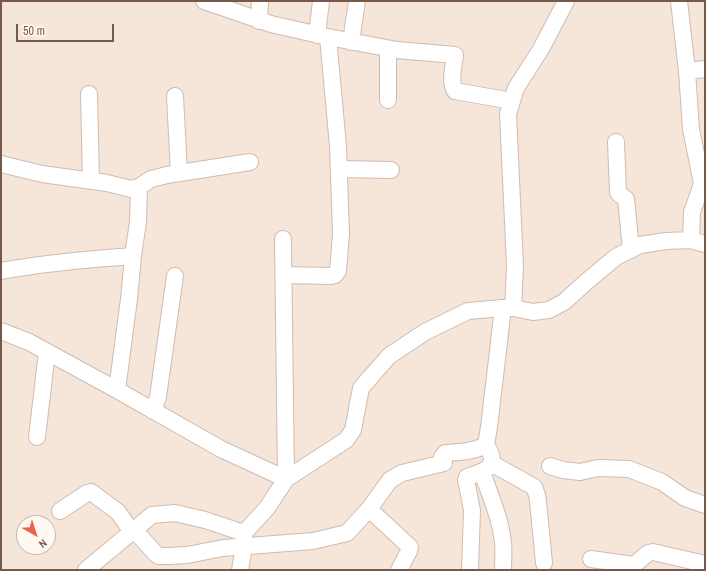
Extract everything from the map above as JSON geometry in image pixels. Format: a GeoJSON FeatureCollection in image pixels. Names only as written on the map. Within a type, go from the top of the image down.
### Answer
{"type":"FeatureCollection","features":[{"type":"Feature","properties":{"kind":"street"},"geometry":{"type":"LineString","coordinates":[[204,1],[259,21],[323,36],[398,50],[455,55],[452,80],[455,91],[512,101]]}},
{"type":"Feature","properties":{"kind":"street"},"geometry":{"type":"LineString","coordinates":[[259,21],[260,1]]}},
{"type":"Feature","properties":{"kind":"street"},"geometry":{"type":"LineString","coordinates":[[283,275],[331,276],[335,275],[338,271],[341,234],[338,146],[323,36],[321,1]]}},
{"type":"Feature","properties":{"kind":"street"},"geometry":{"type":"LineString","coordinates":[[351,42],[357,1]]}},
{"type":"Feature","properties":{"kind":"street"},"geometry":{"type":"LineString","coordinates":[[470,570],[472,510],[466,480],[467,477],[486,468],[492,459],[492,455],[486,445],[515,266],[508,114],[516,88],[541,49],[566,1]]}},
{"type":"Feature","properties":{"kind":"street"},"geometry":{"type":"LineString","coordinates":[[240,570],[244,539],[286,479],[346,440],[353,430],[361,388],[388,356],[425,332],[468,311],[508,308],[533,312],[549,310],[564,302],[616,257],[640,245],[666,240],[698,242],[692,212],[702,184],[691,129],[687,71],[679,1]]}},
{"type":"Feature","properties":{"kind":"street"},"geometry":{"type":"LineString","coordinates":[[388,48],[388,100]]}},
{"type":"Feature","properties":{"kind":"street"},"geometry":{"type":"LineString","coordinates":[[687,71],[705,69]]}},
{"type":"Feature","properties":{"kind":"street"},"geometry":{"type":"LineString","coordinates":[[89,94],[91,181]]}},
{"type":"Feature","properties":{"kind":"street"},"geometry":{"type":"LineString","coordinates":[[175,96],[179,173]]}},
{"type":"Feature","properties":{"kind":"street"},"geometry":{"type":"LineString","coordinates":[[616,142],[618,192],[626,199],[631,250]]}},
{"type":"Feature","properties":{"kind":"street"},"geometry":{"type":"LineString","coordinates":[[1,164],[42,174],[108,183],[131,188],[139,187],[151,179],[250,162]]}},
{"type":"Feature","properties":{"kind":"street"},"geometry":{"type":"LineString","coordinates":[[339,169],[391,170]]}},
{"type":"Feature","properties":{"kind":"street"},"geometry":{"type":"LineString","coordinates":[[117,390],[138,222],[139,187]]}},
{"type":"Feature","properties":{"kind":"street"},"geometry":{"type":"LineString","coordinates":[[283,239],[286,479]]}},
{"type":"Feature","properties":{"kind":"street"},"geometry":{"type":"LineString","coordinates":[[1,271],[84,260],[133,256]]}},
{"type":"Feature","properties":{"kind":"street"},"geometry":{"type":"LineString","coordinates":[[153,411],[158,397],[175,276]]}},
{"type":"Feature","properties":{"kind":"street"},"geometry":{"type":"LineString","coordinates":[[1,331],[29,342],[221,449],[286,479]]}},
{"type":"Feature","properties":{"kind":"street"},"geometry":{"type":"LineString","coordinates":[[37,436],[46,352]]}},
{"type":"Feature","properties":{"kind":"street"},"geometry":{"type":"LineString","coordinates":[[86,570],[152,514],[175,513],[204,520],[244,539],[313,541],[347,532],[369,509],[390,480],[396,476],[402,473],[444,463],[442,457],[445,453],[466,451],[481,448],[486,445]]}},
{"type":"Feature","properties":{"kind":"street"},"geometry":{"type":"LineString","coordinates":[[550,466],[563,470],[580,472],[598,468],[629,469],[662,482],[685,498],[705,505]]}},
{"type":"Feature","properties":{"kind":"street"},"geometry":{"type":"LineString","coordinates":[[486,468],[534,487],[536,490],[544,563]]}},
{"type":"Feature","properties":{"kind":"street"},"geometry":{"type":"LineString","coordinates":[[486,468],[501,527],[503,543],[503,570]]}},
{"type":"Feature","properties":{"kind":"street"},"geometry":{"type":"LineString","coordinates":[[60,511],[86,493],[91,492],[118,512],[133,531],[159,556],[187,555],[223,548],[244,539]]}},
{"type":"Feature","properties":{"kind":"street"},"geometry":{"type":"LineString","coordinates":[[369,509],[410,547],[399,570]]}},
{"type":"Feature","properties":{"kind":"street"},"geometry":{"type":"LineString","coordinates":[[591,559],[634,565],[648,553],[653,552],[705,564]]}},
{"type":"Feature","properties":{"kind":"shaded area"},"geometry":{"type":"Polygon","coordinates":[[[1,1],[705,1],[705,570],[1,570],[1,1]]]}}]}
